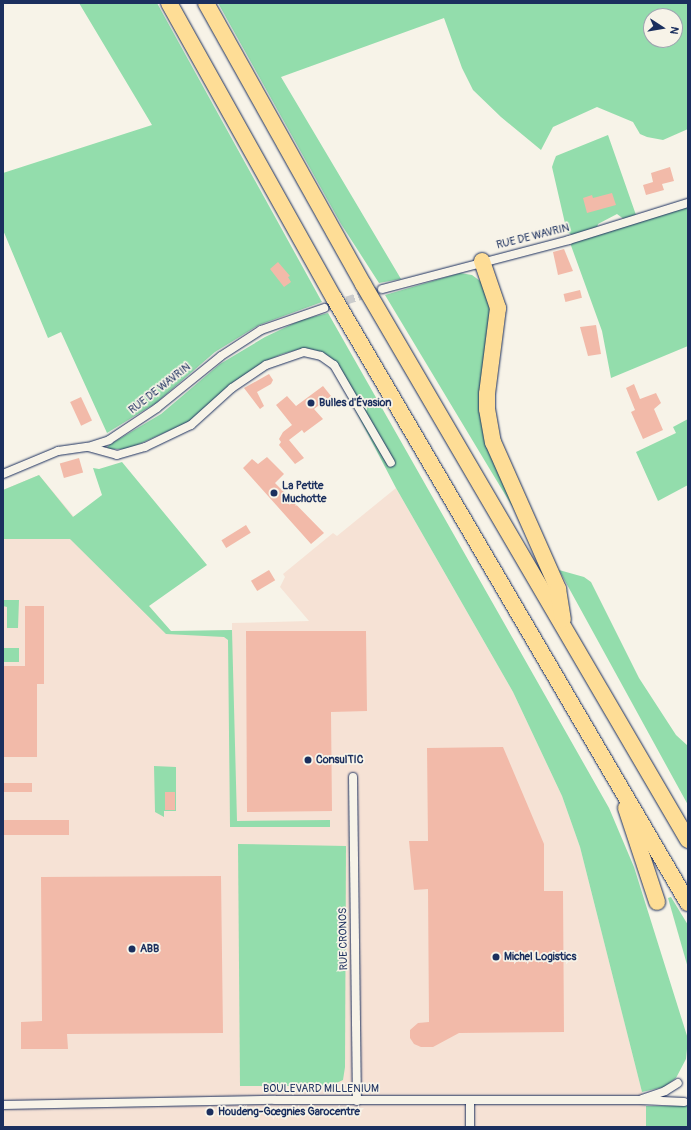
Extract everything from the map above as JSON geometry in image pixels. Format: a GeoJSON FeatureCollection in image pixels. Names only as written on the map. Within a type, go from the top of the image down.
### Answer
{"type":"FeatureCollection","features":[{"type":"Feature","properties":{"kind":"highway"},"geometry":{"type":"LineString","coordinates":[[169,3],[334,298],[688,902]]}},
{"type":"Feature","properties":{"kind":"highway"},"geometry":{"type":"LineString","coordinates":[[206,3],[359,277],[688,840]]}},
{"type":"Feature","properties":{"kind":"highway"},"geometry":{"type":"LineString","coordinates":[[482,261],[498,308],[487,409],[493,442],[558,589],[564,628]]}},
{"type":"Feature","properties":{"kind":"highway"},"geometry":{"type":"LineString","coordinates":[[619,785],[657,902]]}},
{"type":"Feature","properties":{"kind":"highway"},"geometry":{"type":"LineString","coordinates":[[670,808],[688,826]]}},
{"type":"Feature","properties":{"kind":"street","name":"RUE DE WAVRIN"},"geometry":{"type":"LineString","coordinates":[[382,288],[482,261],[569,240],[688,203]]}},
{"type":"Feature","properties":{"kind":"street","name":"RUE DE WAVRIN"},"geometry":{"type":"LineString","coordinates":[[3,474],[58,451],[88,447],[109,440],[157,408],[221,356],[261,330],[324,308]]}},
{"type":"Feature","properties":{"kind":"street"},"geometry":{"type":"LineString","coordinates":[[88,447],[117,454],[145,447],[191,425],[232,388],[260,369],[282,358],[304,352],[321,356],[334,365],[391,464]]}},
{"type":"Feature","properties":{"kind":"street","name":"RUE CRONOS"},"geometry":{"type":"LineString","coordinates":[[353,777],[357,1101]]}},
{"type":"Feature","properties":{"kind":"street"},"geometry":{"type":"LineString","coordinates":[[640,1100],[665,1091],[678,1082]]}},
{"type":"Feature","properties":{"kind":"street","name":"BOULEVARD MILLENIUM"},"geometry":{"type":"LineString","coordinates":[[3,1104],[36,1102],[111,1104],[275,1100],[640,1100],[684,1102]]}},
{"type":"Feature","properties":{"kind":"street"},"geometry":{"type":"LineString","coordinates":[[470,1100],[470,1127]]}},
{"type":"Feature","properties":{"kind":"shaded area"},"geometry":{"type":"Polygon","coordinates":[[[39,475],[171,632],[232,630],[232,623],[309,621],[280,587],[285,577],[283,574],[333,533],[337,536],[396,488],[513,692],[562,796],[580,847],[651,1127],[3,1127],[3,490],[39,475]]]}},
{"type":"Feature","properties":{"kind":"green space"},"geometry":{"type":"Polygon","coordinates":[[[79,3],[157,3],[322,302],[259,325],[215,352],[156,403],[107,433],[61,332],[48,338],[3,230],[3,173],[152,125],[79,3]]]}},
{"type":"Feature","properties":{"kind":"green space"},"geometry":{"type":"Polygon","coordinates":[[[218,3],[688,3],[688,129],[663,140],[640,134],[633,122],[597,107],[553,127],[541,150],[501,117],[473,90],[462,68],[444,18],[281,77],[401,279],[379,283],[341,224],[218,3]]]}},
{"type":"Feature","properties":{"kind":"green space"},"geometry":{"type":"Polygon","coordinates":[[[608,135],[636,215],[625,220],[617,214],[598,224],[597,228],[574,236],[567,232],[552,167],[554,161],[556,156],[608,135]]]}},
{"type":"Feature","properties":{"kind":"green space"},"geometry":{"type":"Polygon","coordinates":[[[688,203],[688,346],[611,378],[602,331],[569,240],[688,203]]]}},
{"type":"Feature","properties":{"kind":"green space"},"geometry":{"type":"Polygon","coordinates":[[[460,273],[472,275],[487,286],[494,300],[485,385],[527,531],[385,295],[460,273]]]}},
{"type":"Feature","properties":{"kind":"green space"},"geometry":{"type":"Polygon","coordinates":[[[328,313],[609,808],[634,867],[688,1039],[686,1059],[676,1078],[664,1087],[642,1092],[580,847],[562,796],[513,692],[396,488],[351,402],[332,359],[322,352],[304,348],[282,354],[266,361],[191,421],[128,449],[106,449],[109,445],[161,414],[220,364],[265,337],[301,320],[328,313]]]}},
{"type":"Feature","properties":{"kind":"green space"},"geometry":{"type":"Polygon","coordinates":[[[688,419],[688,485],[658,501],[636,452],[676,433],[673,427],[688,419]]]}},
{"type":"Feature","properties":{"kind":"green space"},"geometry":{"type":"Polygon","coordinates":[[[122,462],[207,565],[149,606],[171,631],[232,630],[237,821],[330,820],[330,827],[230,827],[228,640],[224,637],[166,634],[70,539],[3,539],[3,490],[39,475],[73,517],[102,495],[93,468],[99,469],[122,462]]]}},
{"type":"Feature","properties":{"kind":"green space"},"geometry":{"type":"Polygon","coordinates":[[[559,570],[584,577],[591,582],[639,678],[676,735],[688,746],[688,805],[559,570]]]}},
{"type":"Feature","properties":{"kind":"green space"},"geometry":{"type":"Polygon","coordinates":[[[3,600],[19,600],[18,628],[7,628],[7,607],[3,606],[3,600]]]}},
{"type":"Feature","properties":{"kind":"green space"},"geometry":{"type":"Polygon","coordinates":[[[3,648],[19,648],[19,662],[3,662],[3,648]]]}},
{"type":"Feature","properties":{"kind":"green space"},"geometry":{"type":"Polygon","coordinates":[[[154,766],[176,767],[176,811],[164,811],[164,817],[155,812],[154,766]]]}},
{"type":"Feature","properties":{"kind":"green space"},"geometry":{"type":"Polygon","coordinates":[[[238,844],[346,846],[345,1067],[343,1080],[330,1086],[240,1086],[238,844]]]}},
{"type":"Feature","properties":{"kind":"green space"},"geometry":{"type":"Polygon","coordinates":[[[671,897],[688,925],[688,968],[668,898],[671,897]]]}},
{"type":"Feature","properties":{"kind":"green space"},"geometry":{"type":"Polygon","coordinates":[[[646,1106],[688,1106],[688,1127],[646,1127],[646,1106]]]}},
{"type":"Feature","properties":{"kind":"building"},"geometry":{"type":"Polygon","coordinates":[[[670,167],[674,181],[662,184],[664,190],[646,195],[643,185],[653,182],[651,173],[670,167]]]}},
{"type":"Feature","properties":{"kind":"building"},"geometry":{"type":"Polygon","coordinates":[[[612,193],[616,205],[587,213],[583,198],[592,195],[593,198],[612,193]]]}},
{"type":"Feature","properties":{"kind":"building"},"geometry":{"type":"Polygon","coordinates":[[[564,249],[573,271],[558,275],[553,252],[564,249]]]}},
{"type":"Feature","properties":{"kind":"building"},"geometry":{"type":"Polygon","coordinates":[[[278,262],[290,276],[288,277],[291,282],[284,287],[270,269],[278,262]]]}},
{"type":"Feature","properties":{"kind":"building"},"geometry":{"type":"Polygon","coordinates":[[[580,290],[582,298],[565,302],[564,294],[580,290]]]}},
{"type":"Feature","properties":{"kind":"building"},"geometry":{"type":"Polygon","coordinates":[[[596,325],[601,354],[588,356],[580,327],[596,325]]]}},
{"type":"Feature","properties":{"kind":"building"},"geometry":{"type":"Polygon","coordinates":[[[269,374],[273,380],[271,384],[257,392],[264,406],[260,409],[244,388],[269,374]]]}},
{"type":"Feature","properties":{"kind":"building"},"geometry":{"type":"Polygon","coordinates":[[[634,384],[640,399],[656,393],[661,403],[654,409],[663,430],[643,439],[631,412],[635,410],[626,388],[634,384]]]}},
{"type":"Feature","properties":{"kind":"building"},"geometry":{"type":"Polygon","coordinates":[[[323,386],[331,396],[314,409],[323,419],[304,433],[302,430],[289,440],[304,458],[295,464],[279,445],[281,442],[279,439],[283,432],[292,425],[276,405],[287,396],[296,406],[323,386]]]}},
{"type":"Feature","properties":{"kind":"building"},"geometry":{"type":"Polygon","coordinates":[[[81,397],[92,421],[81,426],[70,402],[81,397]]]}},
{"type":"Feature","properties":{"kind":"building","name":"La Petite Muchotte"},"geometry":{"type":"Polygon","coordinates":[[[267,457],[284,474],[275,483],[324,533],[311,544],[243,468],[252,459],[258,464],[267,457]]]}},
{"type":"Feature","properties":{"kind":"building"},"geometry":{"type":"Polygon","coordinates":[[[79,458],[83,472],[64,478],[60,464],[79,458]]]}},
{"type":"Feature","properties":{"kind":"building"},"geometry":{"type":"Polygon","coordinates":[[[246,525],[251,533],[226,548],[221,540],[246,525]]]}},
{"type":"Feature","properties":{"kind":"building"},"geometry":{"type":"Polygon","coordinates":[[[269,570],[275,580],[257,591],[251,581],[269,570]]]}},
{"type":"Feature","properties":{"kind":"building"},"geometry":{"type":"Polygon","coordinates":[[[25,606],[44,606],[44,684],[37,684],[37,757],[3,757],[3,666],[25,666],[25,606]]]}},
{"type":"Feature","properties":{"kind":"building"},"geometry":{"type":"Polygon","coordinates":[[[246,631],[366,631],[367,711],[331,712],[332,811],[247,812],[246,631]]]}},
{"type":"Feature","properties":{"kind":"building","name":"Michel Logistics"},"geometry":{"type":"Polygon","coordinates":[[[503,747],[544,844],[544,891],[563,891],[564,1032],[459,1033],[433,1047],[421,1047],[414,1044],[410,1038],[410,1030],[418,1023],[429,1022],[428,889],[414,890],[409,841],[428,841],[427,748],[503,747]]]}},
{"type":"Feature","properties":{"kind":"building"},"geometry":{"type":"Polygon","coordinates":[[[3,783],[32,783],[32,792],[3,792],[3,783]]]}},
{"type":"Feature","properties":{"kind":"building"},"geometry":{"type":"Polygon","coordinates":[[[165,792],[175,792],[175,810],[165,810],[165,792]]]}},
{"type":"Feature","properties":{"kind":"building"},"geometry":{"type":"Polygon","coordinates":[[[3,820],[69,820],[69,835],[3,835],[3,820]]]}},
{"type":"Feature","properties":{"kind":"building","name":"ABB"},"geometry":{"type":"Polygon","coordinates":[[[221,876],[223,1033],[67,1034],[68,1049],[21,1049],[21,1022],[42,1021],[41,877],[221,876]]]}},
{"type":"Feature","properties":{"kind":"tunnel"},"geometry":{"type":"LineString","coordinates":[[324,308],[382,289]]}},
{"type":"Feature","properties":{"kind":"place","name":"Bulles d'Évasion"},"geometry":{"type":"Point","coordinates":[311,403]}},
{"type":"Feature","properties":{"kind":"place","name":"La Petite Muchotte"},"geometry":{"type":"Point","coordinates":[274,493]}},
{"type":"Feature","properties":{"kind":"place","name":"ConsulTIC"},"geometry":{"type":"Point","coordinates":[308,760]}},
{"type":"Feature","properties":{"kind":"place","name":"ABB"},"geometry":{"type":"Point","coordinates":[132,949]}},
{"type":"Feature","properties":{"kind":"place","name":"Michel Logistics"},"geometry":{"type":"Point","coordinates":[496,957]}},
{"type":"Feature","properties":{"kind":"place","name":"Houdeng-Gœgnies Garocentre"},"geometry":{"type":"Point","coordinates":[210,1112]}}]}
